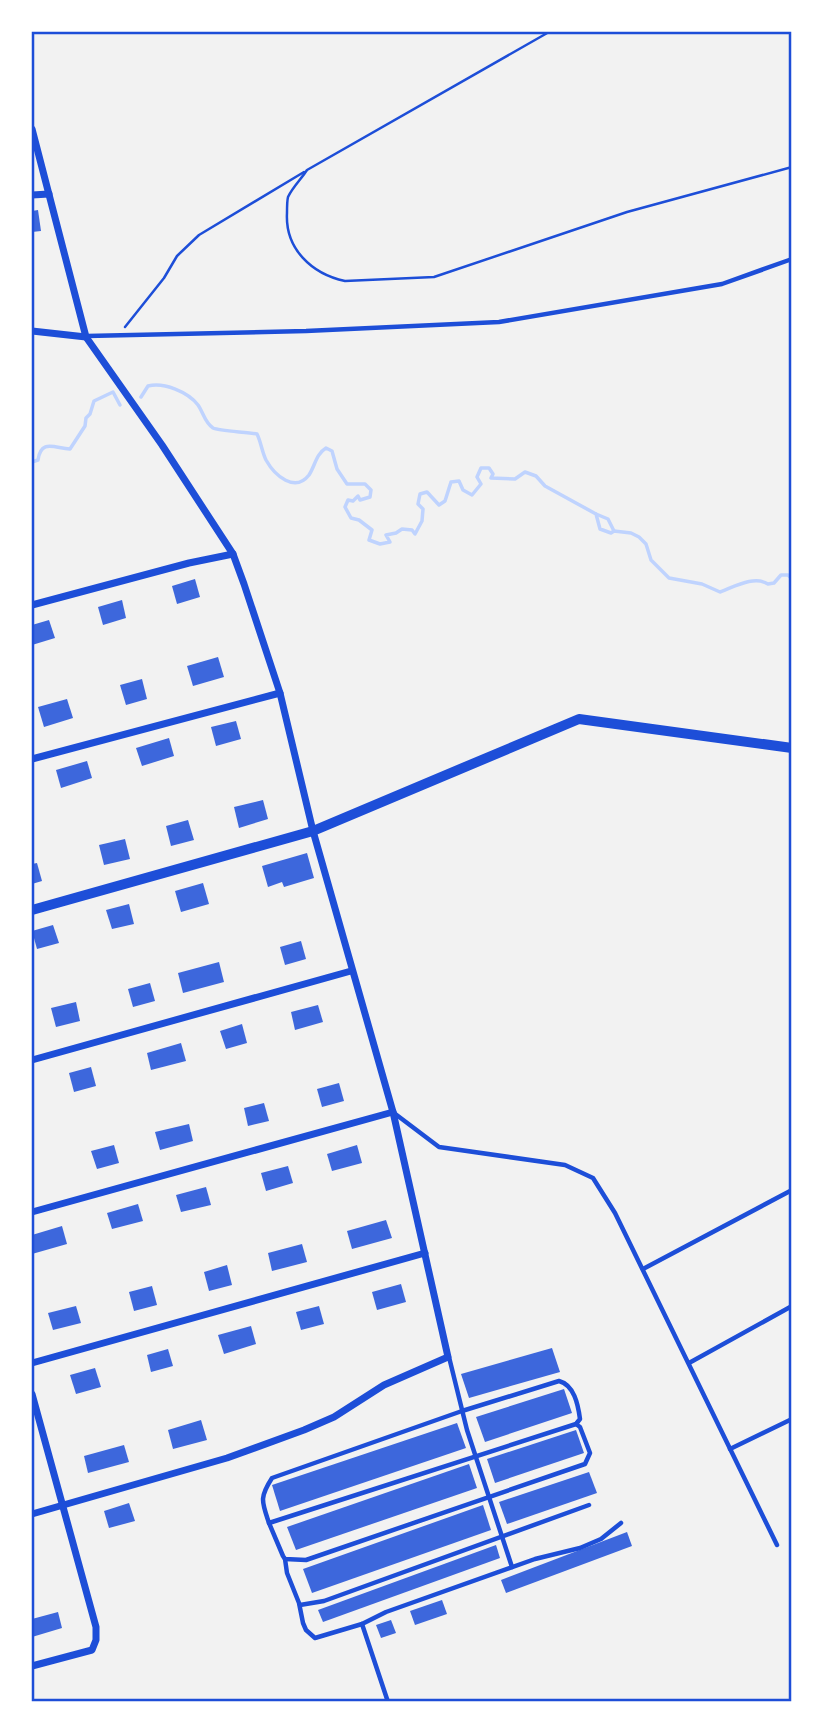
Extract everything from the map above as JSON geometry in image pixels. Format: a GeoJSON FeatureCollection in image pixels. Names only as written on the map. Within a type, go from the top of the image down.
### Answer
{"type":"FeatureCollection","features":[{"type":"Feature","properties":{"kind":"street"},"geometry":{"type":"LineString","coordinates":[[32,129],[86,337],[162,445],[233,554],[280,693],[313,831],[393,1112],[449,1357],[384,1385],[334,1417],[304,1430],[227,1458],[32,1514]]}},
{"type":"Feature","properties":{"kind":"street"},"geometry":{"type":"LineString","coordinates":[[32,195],[49,194]]}},
{"type":"Feature","properties":{"kind":"street"},"geometry":{"type":"LineString","coordinates":[[32,331],[86,337]]}},
{"type":"Feature","properties":{"kind":"street"},"geometry":{"type":"LineString","coordinates":[[32,605],[188,563],[233,554]]}},
{"type":"Feature","properties":{"kind":"street"},"geometry":{"type":"LineString","coordinates":[[32,759],[280,693]]}},
{"type":"Feature","properties":{"kind":"street"},"geometry":{"type":"LineString","coordinates":[[32,910],[313,831],[579,719],[792,748]]}},
{"type":"Feature","properties":{"kind":"street"},"geometry":{"type":"LineString","coordinates":[[32,1060],[351,971]]}},
{"type":"Feature","properties":{"kind":"street"},"geometry":{"type":"LineString","coordinates":[[32,1212],[393,1112]]}},
{"type":"Feature","properties":{"kind":"street"},"geometry":{"type":"LineString","coordinates":[[32,1363],[425,1254]]}},
{"type":"Feature","properties":{"kind":"street"},"geometry":{"type":"LineString","coordinates":[[32,1394],[96,1627],[96,1640],[92,1650],[32,1666]]}},
{"type":"Feature","properties":{"kind":"lane"},"geometry":{"type":"LineString","coordinates":[[86,337],[499,322],[722,284],[792,259]]}},
{"type":"Feature","properties":{"kind":"lane"},"geometry":{"type":"LineString","coordinates":[[393,1112],[439,1147],[565,1165],[593,1178],[615,1213],[778,1545]]}},
{"type":"Feature","properties":{"kind":"lane"},"geometry":{"type":"LineString","coordinates":[[643,1269],[792,1190]]}},
{"type":"Feature","properties":{"kind":"lane"},"geometry":{"type":"LineString","coordinates":[[689,1363],[792,1307]]}},
{"type":"Feature","properties":{"kind":"lane"},"geometry":{"type":"LineString","coordinates":[[449,1357],[462,1412],[512,1567]]}},
{"type":"Feature","properties":{"kind":"lane"},"geometry":{"type":"LineString","coordinates":[[269,1523],[576,1423],[580,1419],[572,1389],[567,1383],[559,1381],[272,1478],[262,1493],[262,1502],[269,1523],[277,1545],[285,1559],[286,1573],[306,1630],[314,1638],[362,1624],[386,1612],[512,1567],[580,1548],[601,1539],[621,1523]]}},
{"type":"Feature","properties":{"kind":"lane"},"geometry":{"type":"LineString","coordinates":[[730,1448],[792,1419]]}},
{"type":"Feature","properties":{"kind":"lane"},"geometry":{"type":"LineString","coordinates":[[285,1559],[306,1560],[585,1464],[590,1453],[576,1423]]}},
{"type":"Feature","properties":{"kind":"lane"},"geometry":{"type":"LineString","coordinates":[[299,1605],[324,1601],[589,1505]]}},
{"type":"Feature","properties":{"kind":"lane"},"geometry":{"type":"LineString","coordinates":[[362,1624],[388,1702]]}},
{"type":"Feature","properties":{"kind":"path"},"geometry":{"type":"LineString","coordinates":[[116,334],[145,303],[177,256],[199,235],[549,32]]}},
{"type":"Feature","properties":{"kind":"path"},"geometry":{"type":"LineString","coordinates":[[307,170],[288,198],[286,223],[293,246],[303,261],[316,270],[330,278],[345,281],[435,277],[649,205],[792,167]]}},
{"type":"Feature","properties":{"kind":"building"},"geometry":{"type":"Polygon","coordinates":[[[38,210],[41,231],[32,232],[32,211],[38,210]]]}},
{"type":"Feature","properties":{"kind":"building"},"geometry":{"type":"Polygon","coordinates":[[[195,579],[200,597],[177,604],[172,586],[195,579]]]}},
{"type":"Feature","properties":{"kind":"building"},"geometry":{"type":"Polygon","coordinates":[[[122,600],[126,618],[103,625],[98,607],[122,600]]]}},
{"type":"Feature","properties":{"kind":"building"},"geometry":{"type":"Polygon","coordinates":[[[49,620],[55,638],[32,645],[32,625],[49,620]]]}},
{"type":"Feature","properties":{"kind":"building"},"geometry":{"type":"Polygon","coordinates":[[[218,657],[224,677],[193,686],[187,666],[218,657]]]}},
{"type":"Feature","properties":{"kind":"building"},"geometry":{"type":"Polygon","coordinates":[[[142,679],[147,699],[126,705],[120,685],[142,679]]]}},
{"type":"Feature","properties":{"kind":"building"},"geometry":{"type":"Polygon","coordinates":[[[67,699],[73,718],[44,727],[38,707],[67,699]]]}},
{"type":"Feature","properties":{"kind":"building"},"geometry":{"type":"Polygon","coordinates":[[[236,721],[241,739],[216,746],[211,727],[236,721]]]}},
{"type":"Feature","properties":{"kind":"building"},"geometry":{"type":"Polygon","coordinates":[[[169,738],[174,756],[142,766],[136,748],[169,738]]]}},
{"type":"Feature","properties":{"kind":"building"},"geometry":{"type":"Polygon","coordinates":[[[87,761],[92,778],[61,788],[56,770],[87,761]]]}},
{"type":"Feature","properties":{"kind":"building"},"geometry":{"type":"Polygon","coordinates":[[[263,800],[268,819],[239,828],[234,807],[263,800]]]}},
{"type":"Feature","properties":{"kind":"building"},"geometry":{"type":"Polygon","coordinates":[[[188,820],[194,840],[171,846],[166,826],[188,820]]]}},
{"type":"Feature","properties":{"kind":"building"},"geometry":{"type":"Polygon","coordinates":[[[125,839],[130,859],[104,865],[99,845],[125,839]]]}},
{"type":"Feature","properties":{"kind":"building"},"geometry":{"type":"Polygon","coordinates":[[[307,853],[314,878],[284,887],[282,882],[268,887],[262,866],[307,853]]]}},
{"type":"Feature","properties":{"kind":"building"},"geometry":{"type":"Polygon","coordinates":[[[37,863],[42,881],[32,884],[32,864],[37,863]]]}},
{"type":"Feature","properties":{"kind":"building"},"geometry":{"type":"Polygon","coordinates":[[[203,883],[209,904],[181,912],[175,891],[203,883]]]}},
{"type":"Feature","properties":{"kind":"building"},"geometry":{"type":"Polygon","coordinates":[[[129,904],[134,924],[112,929],[106,910],[129,904]]]}},
{"type":"Feature","properties":{"kind":"building"},"geometry":{"type":"Polygon","coordinates":[[[53,925],[59,943],[37,949],[32,931],[53,925]]]}},
{"type":"Feature","properties":{"kind":"building"},"geometry":{"type":"Polygon","coordinates":[[[301,941],[306,959],[285,965],[280,947],[301,941]]]}},
{"type":"Feature","properties":{"kind":"building"},"geometry":{"type":"Polygon","coordinates":[[[219,962],[224,982],[183,993],[178,973],[219,962]]]}},
{"type":"Feature","properties":{"kind":"building"},"geometry":{"type":"Polygon","coordinates":[[[150,983],[155,1001],[133,1007],[128,989],[150,983]]]}},
{"type":"Feature","properties":{"kind":"building"},"geometry":{"type":"Polygon","coordinates":[[[76,1002],[80,1021],[56,1027],[51,1008],[76,1002]]]}},
{"type":"Feature","properties":{"kind":"building"},"geometry":{"type":"Polygon","coordinates":[[[318,1005],[323,1022],[295,1030],[291,1012],[318,1005]]]}},
{"type":"Feature","properties":{"kind":"building"},"geometry":{"type":"Polygon","coordinates":[[[242,1024],[247,1043],[226,1049],[220,1031],[242,1024]]]}},
{"type":"Feature","properties":{"kind":"building"},"geometry":{"type":"Polygon","coordinates":[[[181,1043],[186,1061],[151,1070],[147,1053],[181,1043]]]}},
{"type":"Feature","properties":{"kind":"building"},"geometry":{"type":"Polygon","coordinates":[[[91,1067],[96,1086],[74,1092],[69,1073],[91,1067]]]}},
{"type":"Feature","properties":{"kind":"building"},"geometry":{"type":"Polygon","coordinates":[[[339,1083],[344,1101],[322,1107],[317,1089],[339,1083]]]}},
{"type":"Feature","properties":{"kind":"building"},"geometry":{"type":"Polygon","coordinates":[[[264,1103],[269,1121],[248,1126],[244,1108],[264,1103]]]}},
{"type":"Feature","properties":{"kind":"building"},"geometry":{"type":"Polygon","coordinates":[[[189,1124],[193,1141],[160,1150],[155,1132],[189,1124]]]}},
{"type":"Feature","properties":{"kind":"building"},"geometry":{"type":"Polygon","coordinates":[[[114,1145],[119,1163],[97,1169],[91,1151],[114,1145]]]}},
{"type":"Feature","properties":{"kind":"building"},"geometry":{"type":"Polygon","coordinates":[[[357,1145],[362,1163],[332,1171],[327,1154],[357,1145]]]}},
{"type":"Feature","properties":{"kind":"building"},"geometry":{"type":"Polygon","coordinates":[[[288,1166],[293,1183],[266,1191],[261,1173],[288,1166]]]}},
{"type":"Feature","properties":{"kind":"building"},"geometry":{"type":"Polygon","coordinates":[[[206,1187],[211,1205],[181,1212],[176,1195],[206,1187]]]}},
{"type":"Feature","properties":{"kind":"building"},"geometry":{"type":"Polygon","coordinates":[[[138,1204],[143,1221],[112,1229],[107,1213],[138,1204]]]}},
{"type":"Feature","properties":{"kind":"building"},"geometry":{"type":"Polygon","coordinates":[[[386,1220],[392,1238],[352,1249],[347,1231],[386,1220]]]}},
{"type":"Feature","properties":{"kind":"building"},"geometry":{"type":"Polygon","coordinates":[[[62,1226],[67,1244],[32,1254],[32,1235],[62,1226]]]}},
{"type":"Feature","properties":{"kind":"building"},"geometry":{"type":"Polygon","coordinates":[[[302,1244],[307,1262],[272,1271],[268,1253],[302,1244]]]}},
{"type":"Feature","properties":{"kind":"building"},"geometry":{"type":"Polygon","coordinates":[[[227,1265],[232,1285],[209,1291],[204,1272],[227,1265]]]}},
{"type":"Feature","properties":{"kind":"building"},"geometry":{"type":"Polygon","coordinates":[[[401,1284],[406,1302],[377,1310],[372,1292],[401,1284]]]}},
{"type":"Feature","properties":{"kind":"building"},"geometry":{"type":"Polygon","coordinates":[[[152,1286],[157,1305],[134,1311],[129,1292],[152,1286]]]}},
{"type":"Feature","properties":{"kind":"building"},"geometry":{"type":"Polygon","coordinates":[[[76,1306],[81,1323],[53,1330],[48,1313],[76,1306]]]}},
{"type":"Feature","properties":{"kind":"building"},"geometry":{"type":"Polygon","coordinates":[[[319,1306],[324,1324],[301,1330],[296,1312],[319,1306]]]}},
{"type":"Feature","properties":{"kind":"building"},"geometry":{"type":"Polygon","coordinates":[[[251,1326],[256,1344],[224,1354],[218,1335],[251,1326]]]}},
{"type":"Feature","properties":{"kind":"building"},"geometry":{"type":"Polygon","coordinates":[[[552,1348],[560,1372],[469,1398],[461,1374],[552,1348]]]}},
{"type":"Feature","properties":{"kind":"building"},"geometry":{"type":"Polygon","coordinates":[[[168,1349],[173,1366],[151,1372],[147,1355],[168,1349]]]}},
{"type":"Feature","properties":{"kind":"building"},"geometry":{"type":"Polygon","coordinates":[[[95,1368],[101,1387],[76,1394],[70,1375],[95,1368]]]}},
{"type":"Feature","properties":{"kind":"building"},"geometry":{"type":"Polygon","coordinates":[[[564,1389],[572,1413],[485,1442],[476,1417],[564,1389]]]}},
{"type":"Feature","properties":{"kind":"building"},"geometry":{"type":"Polygon","coordinates":[[[201,1420],[207,1440],[173,1449],[168,1430],[201,1420]]]}},
{"type":"Feature","properties":{"kind":"building"},"geometry":{"type":"Polygon","coordinates":[[[457,1423],[466,1448],[280,1511],[272,1485],[457,1423]]]}},
{"type":"Feature","properties":{"kind":"building"},"geometry":{"type":"Polygon","coordinates":[[[576,1430],[584,1453],[495,1483],[487,1459],[576,1430]]]}},
{"type":"Feature","properties":{"kind":"building"},"geometry":{"type":"Polygon","coordinates":[[[124,1445],[129,1462],[88,1473],[84,1456],[124,1445]]]}},
{"type":"Feature","properties":{"kind":"building"},"geometry":{"type":"Polygon","coordinates":[[[469,1464],[477,1488],[296,1550],[287,1527],[469,1464]]]}},
{"type":"Feature","properties":{"kind":"building"},"geometry":{"type":"Polygon","coordinates":[[[589,1472],[597,1493],[507,1524],[499,1502],[589,1472]]]}},
{"type":"Feature","properties":{"kind":"building"},"geometry":{"type":"Polygon","coordinates":[[[129,1503],[135,1521],[109,1528],[104,1511],[129,1503]]]}},
{"type":"Feature","properties":{"kind":"building"},"geometry":{"type":"Polygon","coordinates":[[[483,1505],[491,1530],[312,1593],[303,1569],[483,1505]]]}},
{"type":"Feature","properties":{"kind":"building"},"geometry":{"type":"Polygon","coordinates":[[[627,1532],[632,1546],[506,1593],[501,1580],[627,1532]]]}},
{"type":"Feature","properties":{"kind":"building"},"geometry":{"type":"Polygon","coordinates":[[[496,1545],[500,1558],[323,1622],[318,1610],[496,1545]]]}},
{"type":"Feature","properties":{"kind":"building"},"geometry":{"type":"Polygon","coordinates":[[[442,1600],[447,1614],[415,1625],[410,1611],[442,1600]]]}},
{"type":"Feature","properties":{"kind":"building"},"geometry":{"type":"Polygon","coordinates":[[[58,1612],[62,1628],[32,1637],[32,1619],[58,1612]]]}},
{"type":"Feature","properties":{"kind":"building"},"geometry":{"type":"Polygon","coordinates":[[[391,1620],[396,1633],[381,1638],[376,1625],[391,1620]]]}},
{"type":"Feature","properties":{"kind":"waterway"},"geometry":{"type":"LineString","coordinates":[[141,397],[148,386],[168,387],[194,400],[213,428],[257,434],[270,466],[280,477],[292,482],[304,480],[326,448],[332,451],[337,469],[347,484],[365,484],[371,490],[370,497],[360,500],[358,496],[353,501],[348,500],[345,507],[351,518],[359,520],[372,530],[369,540],[380,544],[390,542],[386,535],[402,529],[412,530],[415,534],[422,521],[423,509],[418,504],[420,494],[427,492],[439,505],[445,501],[451,482],[459,481],[463,490],[472,495],[481,484],[477,477],[481,468],[489,468],[493,474],[491,478],[515,479],[525,472],[536,476],[545,486],[596,514],[600,529],[611,533],[631,533],[639,537],[646,544],[651,560],[669,578],[702,584],[720,592],[750,581],[774,583],[781,575],[788,575],[792,579]]}},
{"type":"Feature","properties":{"kind":"waterway"},"geometry":{"type":"LineString","coordinates":[[32,465],[45,447],[70,449],[85,426],[94,401],[113,392],[120,405]]}},
{"type":"Feature","properties":{"kind":"waterway"},"geometry":{"type":"LineString","coordinates":[[596,514],[608,519],[614,531]]}}]}
